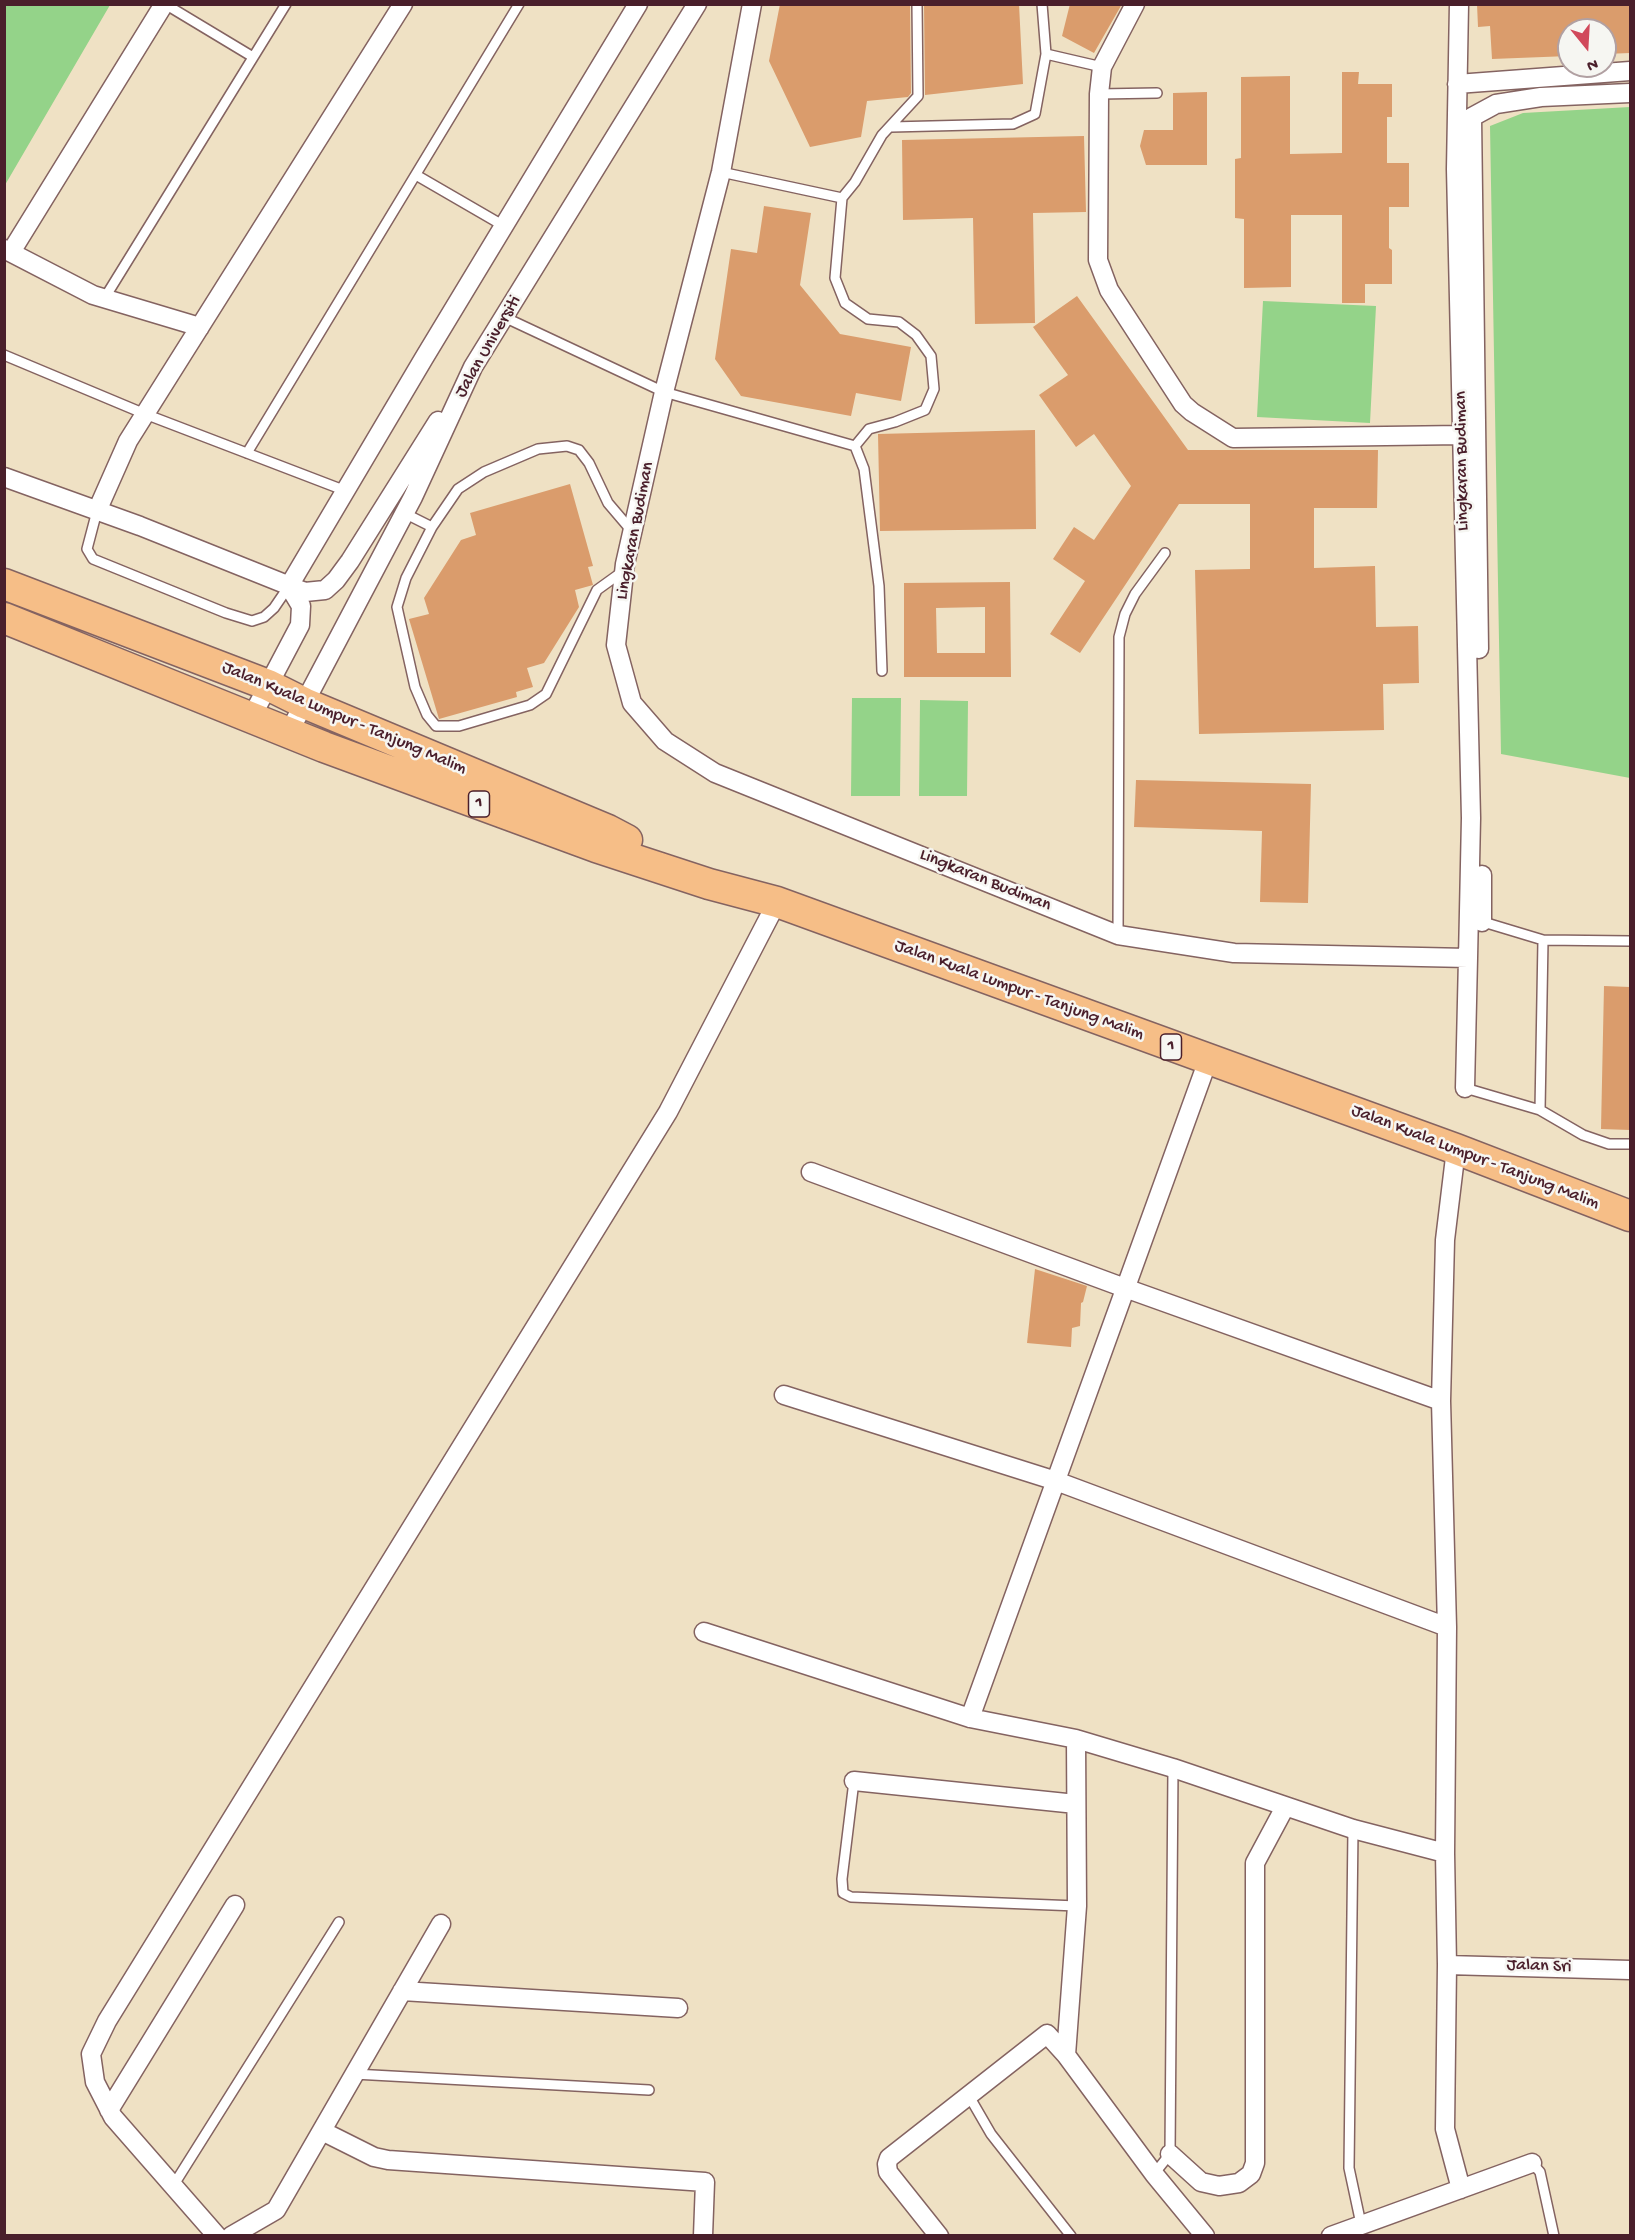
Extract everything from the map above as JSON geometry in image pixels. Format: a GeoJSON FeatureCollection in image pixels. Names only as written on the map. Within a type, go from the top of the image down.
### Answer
{"type":"FeatureCollection","features":[{"type":"Feature","properties":{"kind":"main road","name":"Jalan Kuala Lumpur - Tanjung Malim"},"geometry":{"type":"LineString","coordinates":[[4,584],[268,686],[608,830],[709,884]]}},
{"type":"Feature","properties":{"kind":"main road","name":"Jalan Kuala Lumpur - Tanjung Malim"},"geometry":{"type":"LineString","coordinates":[[4,618],[251,718],[585,843],[709,884],[777,903],[1456,1149],[1630,1216]]}},
{"type":"Feature","properties":{"kind":"street"},"geometry":{"type":"LineString","coordinates":[[164,4],[8,250],[93,295],[200,327]]}},
{"type":"Feature","properties":{"kind":"street"},"geometry":{"type":"LineString","coordinates":[[97,511],[128,441],[403,4]]}},
{"type":"Feature","properties":{"kind":"street"},"geometry":{"type":"LineString","coordinates":[[289,586],[638,4]]}},
{"type":"Feature","properties":{"kind":"street","name":"Jalan Universiti"},"geometry":{"type":"LineString","coordinates":[[289,732],[413,497],[473,367],[697,4]]}},
{"type":"Feature","properties":{"kind":"street","name":"Lingkaran Budiman"},"geometry":{"type":"LineString","coordinates":[[753,4],[721,172],[664,393],[625,571],[616,645],[632,703],[665,741],[715,773],[1118,934],[1234,953],[1468,958]]}},
{"type":"Feature","properties":{"kind":"street"},"geometry":{"type":"LineString","coordinates":[[1135,4],[1102,67],[1099,94],[1098,260],[1109,290],[1183,404],[1233,438],[1462,435]]}},
{"type":"Feature","properties":{"kind":"street","name":"Lingkaran Budiman"},"geometry":{"type":"LineString","coordinates":[[1459,4],[1456,169],[1470,807],[1476,920]]}},
{"type":"Feature","properties":{"kind":"street"},"geometry":{"type":"LineString","coordinates":[[1457,84],[1630,71]]}},
{"type":"Feature","properties":{"kind":"street"},"geometry":{"type":"LineString","coordinates":[[1465,1088],[1468,958],[1476,920],[1472,117],[1496,104],[1541,98],[1630,93]]}},
{"type":"Feature","properties":{"kind":"street"},"geometry":{"type":"LineString","coordinates":[[4,477],[305,592],[325,590],[336,580],[473,367]]}},
{"type":"Feature","properties":{"kind":"street"},"geometry":{"type":"LineString","coordinates":[[251,718],[300,625],[301,606],[289,586]]}},
{"type":"Feature","properties":{"kind":"street"},"geometry":{"type":"LineString","coordinates":[[216,2235],[113,2117],[95,2082],[91,2054],[107,2020],[668,1112],[777,903]]}},
{"type":"Feature","properties":{"kind":"street"},"geometry":{"type":"LineString","coordinates":[[970,1718],[1208,1060]]}},
{"type":"Feature","properties":{"kind":"street"},"geometry":{"type":"LineString","coordinates":[[1456,1149],[1445,1240],[1441,1401],[1447,1627],[1445,1853],[1448,1965],[1445,2129],[1461,2189]]}},
{"type":"Feature","properties":{"kind":"street"},"geometry":{"type":"LineString","coordinates":[[811,1172],[1441,1401]]}},
{"type":"Feature","properties":{"kind":"street"},"geometry":{"type":"LineString","coordinates":[[784,1395],[1056,1481],[1447,1627]]}},
{"type":"Feature","properties":{"kind":"street"},"geometry":{"type":"LineString","coordinates":[[704,1632],[970,1718],[1076,1739],[1173,1768],[1353,1829],[1445,1853]]}},
{"type":"Feature","properties":{"kind":"street"},"geometry":{"type":"LineString","coordinates":[[1066,2055],[1077,1906],[1076,1739]]}},
{"type":"Feature","properties":{"kind":"street"},"geometry":{"type":"LineString","coordinates":[[854,1781],[1076,1804]]}},
{"type":"Feature","properties":{"kind":"street"},"geometry":{"type":"LineString","coordinates":[[1170,2154],[1201,2182],[1219,2186],[1239,2183],[1251,2174],[1255,2163],[1255,1863],[1285,1807]]}},
{"type":"Feature","properties":{"kind":"street"},"geometry":{"type":"LineString","coordinates":[[109,2110],[235,1905]]}},
{"type":"Feature","properties":{"kind":"street"},"geometry":{"type":"LineString","coordinates":[[231,2235],[276,2210],[441,1924]]}},
{"type":"Feature","properties":{"kind":"street","name":"Jalan Sri"},"geometry":{"type":"LineString","coordinates":[[1448,1965],[1630,1970]]}},
{"type":"Feature","properties":{"kind":"street"},"geometry":{"type":"LineString","coordinates":[[402,1991],[678,2008]]}},
{"type":"Feature","properties":{"kind":"street"},"geometry":{"type":"LineString","coordinates":[[939,2235],[888,2172],[889,2158],[1047,2034],[1066,2055],[1155,2174],[1205,2235]]}},
{"type":"Feature","properties":{"kind":"street"},"geometry":{"type":"LineString","coordinates":[[322,2131],[374,2157],[388,2160],[705,2182],[703,2235]]}},
{"type":"Feature","properties":{"kind":"street"},"geometry":{"type":"LineString","coordinates":[[1331,2235],[1532,2163]]}},
{"type":"Feature","properties":{"kind":"lane"},"geometry":{"type":"LineString","coordinates":[[164,4],[253,57]]}},
{"type":"Feature","properties":{"kind":"lane"},"geometry":{"type":"LineString","coordinates":[[104,299],[286,4]]}},
{"type":"Feature","properties":{"kind":"lane"},"geometry":{"type":"LineString","coordinates":[[247,453],[519,4]]}},
{"type":"Feature","properties":{"kind":"lane"},"geometry":{"type":"LineString","coordinates":[[855,446],[869,429],[925,410],[934,389],[931,356],[916,335],[899,322],[868,319],[845,303],[835,278],[842,198],[855,182],[882,135],[918,96],[917,4]]}},
{"type":"Feature","properties":{"kind":"lane"},"geometry":{"type":"LineString","coordinates":[[891,127],[1014,124],[1035,114],[1046,54],[1042,4]]}},
{"type":"Feature","properties":{"kind":"lane"},"geometry":{"type":"LineString","coordinates":[[1046,54],[1102,67]]}},
{"type":"Feature","properties":{"kind":"lane"},"geometry":{"type":"LineString","coordinates":[[1099,94],[1157,93]]}},
{"type":"Feature","properties":{"kind":"lane"},"geometry":{"type":"LineString","coordinates":[[721,172],[842,198]]}},
{"type":"Feature","properties":{"kind":"lane"},"geometry":{"type":"LineString","coordinates":[[416,175],[504,226]]}},
{"type":"Feature","properties":{"kind":"lane"},"geometry":{"type":"LineString","coordinates":[[504,317],[664,393],[855,446]]}},
{"type":"Feature","properties":{"kind":"lane"},"geometry":{"type":"LineString","coordinates":[[4,355],[145,414],[346,491]]}},
{"type":"Feature","properties":{"kind":"lane"},"geometry":{"type":"LineString","coordinates":[[625,571],[597,590],[546,694],[530,705],[459,726],[436,726],[427,715],[415,687],[397,607],[406,578],[432,527],[458,489],[484,472],[538,449],[567,446],[579,450],[589,464],[608,503],[633,532]]}},
{"type":"Feature","properties":{"kind":"lane"},"geometry":{"type":"LineString","coordinates":[[855,446],[864,469],[879,586],[882,671]]}},
{"type":"Feature","properties":{"kind":"lane"},"geometry":{"type":"LineString","coordinates":[[97,511],[87,549],[93,559],[226,613],[252,621],[264,617],[274,608],[289,586]]}},
{"type":"Feature","properties":{"kind":"lane"},"geometry":{"type":"LineString","coordinates":[[404,513],[432,527]]}},
{"type":"Feature","properties":{"kind":"lane"},"geometry":{"type":"LineString","coordinates":[[1118,934],[1119,637],[1125,614],[1135,594],[1165,553]]}},
{"type":"Feature","properties":{"kind":"lane"},"geometry":{"type":"LineString","coordinates":[[1476,920],[1543,940],[1630,941]]}},
{"type":"Feature","properties":{"kind":"lane"},"geometry":{"type":"LineString","coordinates":[[1540,1110],[1543,940]]}},
{"type":"Feature","properties":{"kind":"lane"},"geometry":{"type":"LineString","coordinates":[[1465,1088],[1540,1110],[1583,1135],[1610,1144],[1630,1144]]}},
{"type":"Feature","properties":{"kind":"lane"},"geometry":{"type":"LineString","coordinates":[[1155,2174],[1170,2154],[1173,1768]]}},
{"type":"Feature","properties":{"kind":"lane"},"geometry":{"type":"LineString","coordinates":[[854,1781],[842,1879],[843,1893],[851,1897],[1077,1906]]}},
{"type":"Feature","properties":{"kind":"lane"},"geometry":{"type":"LineString","coordinates":[[1353,1829],[1349,2168],[1361,2224]]}},
{"type":"Feature","properties":{"kind":"lane"},"geometry":{"type":"LineString","coordinates":[[173,2186],[339,1922]]}},
{"type":"Feature","properties":{"kind":"lane"},"geometry":{"type":"LineString","coordinates":[[354,2074],[649,2090]]}},
{"type":"Feature","properties":{"kind":"lane"},"geometry":{"type":"LineString","coordinates":[[969,2096],[991,2134],[1071,2235]]}},
{"type":"Feature","properties":{"kind":"lane"},"geometry":{"type":"LineString","coordinates":[[1532,2163],[1540,2172],[1554,2235]]}},
{"type":"Feature","properties":{"kind":"green space"},"geometry":{"type":"Polygon","coordinates":[[[4,5],[110,5],[5,185],[4,5]]]}},
{"type":"Feature","properties":{"kind":"green space"},"geometry":{"type":"Polygon","coordinates":[[[1630,107],[1630,778],[1501,754],[1490,126],[1523,113],[1630,107]]]}},
{"type":"Feature","properties":{"kind":"green space"},"geometry":{"type":"Polygon","coordinates":[[[1263,301],[1376,306],[1370,423],[1257,417],[1263,301]]]}},
{"type":"Feature","properties":{"kind":"green space"},"geometry":{"type":"Polygon","coordinates":[[[852,698],[901,698],[900,796],[851,796],[852,698]]]}},
{"type":"Feature","properties":{"kind":"green space"},"geometry":{"type":"Polygon","coordinates":[[[920,700],[968,701],[967,796],[919,796],[920,700]]]}},
{"type":"Feature","properties":{"kind":"building"},"geometry":{"type":"Polygon","coordinates":[[[780,4],[910,4],[911,93],[908,97],[867,101],[861,137],[810,147],[769,61],[780,4]]]}},
{"type":"Feature","properties":{"kind":"building"},"geometry":{"type":"Polygon","coordinates":[[[924,4],[1019,4],[1023,84],[925,95],[924,4]]]}},
{"type":"Feature","properties":{"kind":"building"},"geometry":{"type":"Polygon","coordinates":[[[1070,4],[1122,4],[1094,53],[1062,36],[1070,4]]]}},
{"type":"Feature","properties":{"kind":"building"},"geometry":{"type":"Polygon","coordinates":[[[1477,4],[1630,4],[1630,53],[1617,54],[1617,18],[1557,18],[1557,56],[1492,59],[1490,26],[1478,27],[1477,4]]]}},
{"type":"Feature","properties":{"kind":"building"},"geometry":{"type":"Polygon","coordinates":[[[1342,72],[1359,72],[1358,84],[1392,84],[1392,117],[1387,117],[1387,163],[1409,163],[1409,207],[1389,207],[1392,284],[1365,284],[1365,303],[1342,303],[1342,215],[1291,215],[1291,287],[1244,288],[1244,219],[1235,218],[1235,159],[1241,158],[1241,77],[1290,76],[1290,154],[1342,153],[1342,72]]]}},
{"type":"Feature","properties":{"kind":"building"},"geometry":{"type":"Polygon","coordinates":[[[1207,92],[1207,165],[1146,165],[1140,146],[1144,130],[1173,130],[1173,93],[1207,92]]]}},
{"type":"Feature","properties":{"kind":"building"},"geometry":{"type":"Polygon","coordinates":[[[1084,136],[1086,212],[1033,213],[1035,323],[975,324],[973,218],[903,220],[902,140],[1084,136]]]}},
{"type":"Feature","properties":{"kind":"building"},"geometry":{"type":"Polygon","coordinates":[[[764,206],[811,213],[800,285],[840,334],[911,347],[901,401],[856,393],[851,416],[741,396],[715,359],[731,249],[757,253],[764,206]]]}},
{"type":"Feature","properties":{"kind":"building"},"geometry":{"type":"Polygon","coordinates":[[[1077,296],[1188,450],[1378,450],[1377,508],[1314,508],[1314,568],[1375,566],[1376,627],[1418,626],[1419,683],[1383,684],[1384,730],[1199,734],[1195,570],[1250,569],[1250,504],[1179,504],[1080,653],[1050,634],[1085,581],[1053,559],[1074,527],[1094,540],[1131,486],[1094,434],[1076,447],[1039,395],[1068,375],[1033,327],[1077,296]]]}},
{"type":"Feature","properties":{"kind":"building"},"geometry":{"type":"Polygon","coordinates":[[[1035,430],[1036,529],[880,531],[878,434],[1035,430]]]}},
{"type":"Feature","properties":{"kind":"building"},"geometry":{"type":"Polygon","coordinates":[[[570,484],[593,566],[588,567],[593,585],[575,590],[579,607],[544,663],[527,668],[533,687],[516,692],[517,697],[439,719],[409,619],[429,614],[424,598],[461,540],[476,535],[470,513],[570,484]]]}},
{"type":"Feature","properties":{"kind":"building"},"geometry":{"type":"Polygon","coordinates":[[[1010,582],[1011,677],[904,677],[904,583],[1010,582]],[[985,607],[936,608],[937,653],[985,653],[985,607]]]}},
{"type":"Feature","properties":{"kind":"building"},"geometry":{"type":"Polygon","coordinates":[[[1136,780],[1311,784],[1308,903],[1260,902],[1262,831],[1134,827],[1136,780]]]}},
{"type":"Feature","properties":{"kind":"building"},"geometry":{"type":"Polygon","coordinates":[[[1604,986],[1630,987],[1630,1130],[1601,1129],[1604,986]]]}},
{"type":"Feature","properties":{"kind":"building"},"geometry":{"type":"Polygon","coordinates":[[[1035,1269],[1087,1286],[1081,1303],[1080,1326],[1072,1328],[1071,1347],[1027,1343],[1035,1269]]]}}]}
